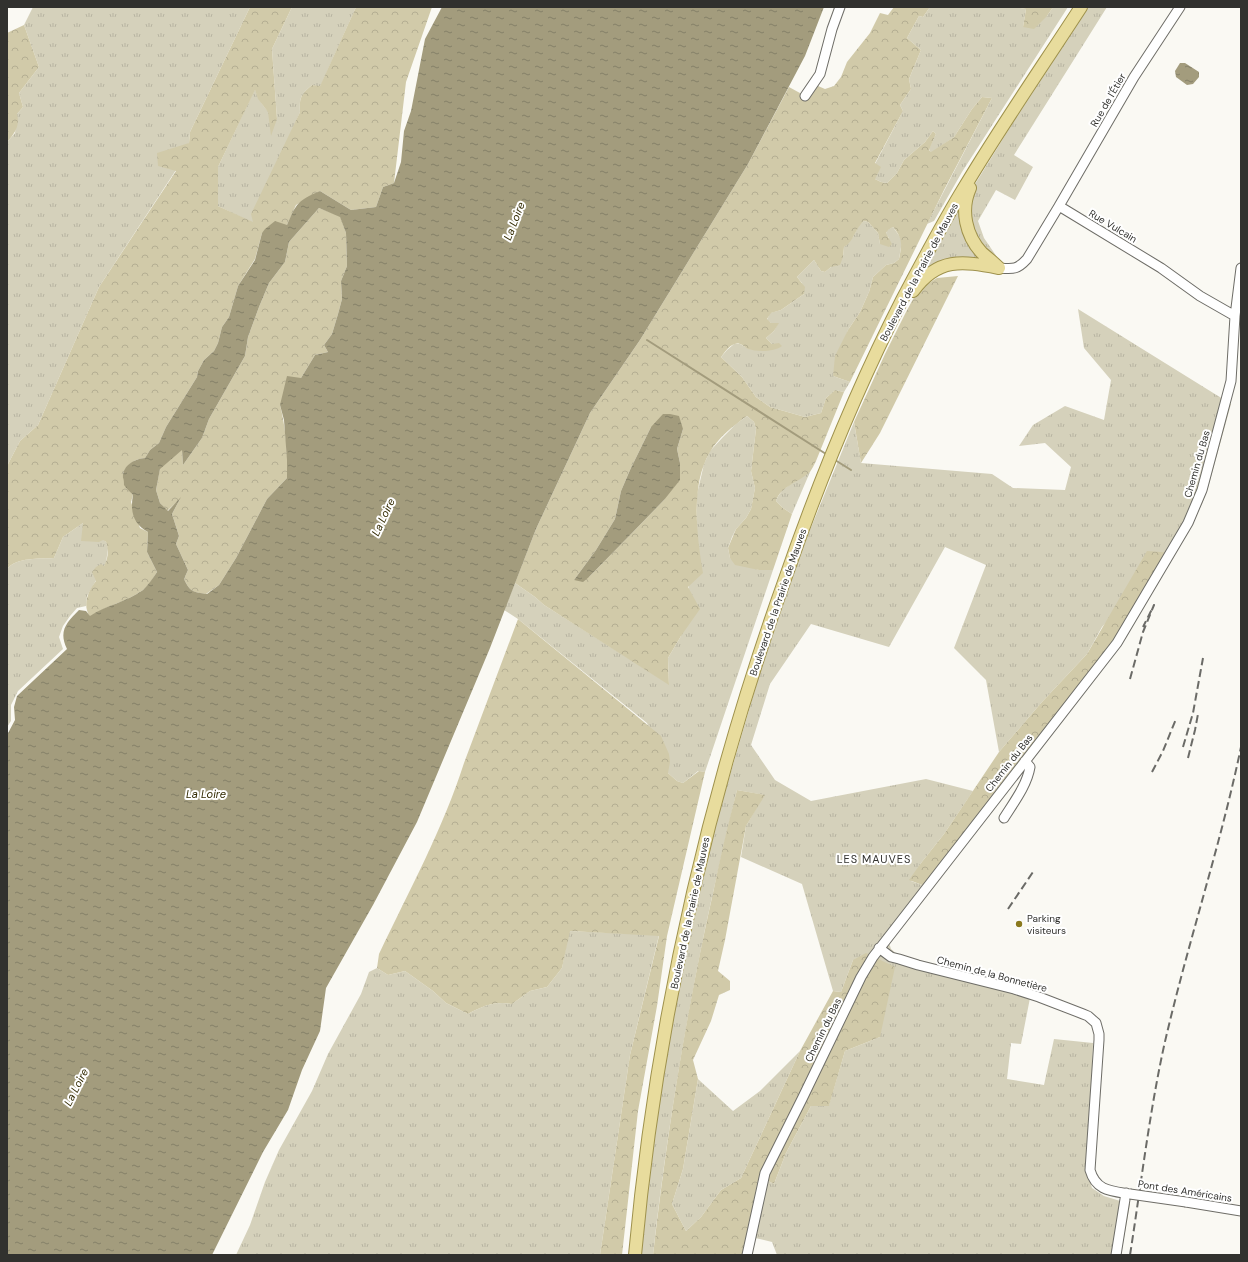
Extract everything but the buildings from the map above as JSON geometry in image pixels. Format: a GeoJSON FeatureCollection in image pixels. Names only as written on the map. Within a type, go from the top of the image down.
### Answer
{"type":"FeatureCollection","features":[{"type":"Feature","properties":{"kind":"main road","name":"Boulevard de la Prairie de Mauves"},"geometry":{"type":"LineString","coordinates":[[628,1255],[642,1134],[654,1058],[684,903],[702,824],[747,668],[797,523],[824,454],[856,382],[898,294],[926,241],[964,175],[1074,7]]}},
{"type":"Feature","properties":{"kind":"main road","name":"Boulevard de la Prairie de Mauves"},"geometry":{"type":"LineString","coordinates":[[635,1255],[638,1216],[648,1144],[674,981],[708,830],[734,734],[767,628],[804,523],[856,398],[903,298],[964,188],[1082,7]]}},
{"type":"Feature","properties":{"kind":"main road"},"geometry":{"type":"LineString","coordinates":[[999,268],[978,248],[966,224],[965,206],[969,190],[983,165],[1070,29],[1082,7]]}},
{"type":"Feature","properties":{"kind":"main road"},"geometry":{"type":"LineString","coordinates":[[856,398],[862,390],[903,307],[917,286],[927,276],[941,267],[958,263],[999,268]]}},
{"type":"Feature","properties":{"kind":"street"},"geometry":{"type":"LineString","coordinates":[[805,96],[820,74],[832,29],[840,7]]}},
{"type":"Feature","properties":{"kind":"street","name":"Rue de l'Étier"},"geometry":{"type":"LineString","coordinates":[[1059,206],[1134,77],[1180,7]]}},
{"type":"Feature","properties":{"kind":"street"},"geometry":{"type":"LineString","coordinates":[[999,268],[1013,269],[1021,267],[1027,260],[1059,206]]}},
{"type":"Feature","properties":{"kind":"street","name":"Rue Vulcain"},"geometry":{"type":"LineString","coordinates":[[1059,206],[1161,268],[1200,296],[1235,316]]}},
{"type":"Feature","properties":{"kind":"street","name":"Chemin du Bas"},"geometry":{"type":"LineString","coordinates":[[747,1255],[761,1184],[767,1167],[803,1097],[861,977],[879,948],[1117,643],[1188,523],[1202,490],[1231,381],[1235,316],[1241,268]]}},
{"type":"Feature","properties":{"kind":"street"},"geometry":{"type":"LineString","coordinates":[[1004,818],[1018,796],[1028,776],[1030,767],[1025,761]]}},
{"type":"Feature","properties":{"kind":"street","name":"Chemin de la Bonnetière"},"geometry":{"type":"LineString","coordinates":[[879,948],[891,957],[1039,997],[1092,1019],[1098,1028],[1099,1040],[1090,1170],[1098,1185],[1128,1194]]}},
{"type":"Feature","properties":{"kind":"street"},"geometry":{"type":"LineString","coordinates":[[1116,1255],[1128,1194]]}},
{"type":"Feature","properties":{"kind":"street","name":"Pont des Américains"},"geometry":{"type":"LineString","coordinates":[[1128,1194],[1241,1211]]}},
{"type":"Feature","properties":{"kind":"green space"},"geometry":{"type":"Polygon","coordinates":[[[33,7],[250,7],[190,132],[189,143],[176,170],[99,287],[38,425],[20,441],[7,466],[7,142],[15,133],[17,114],[23,107],[19,93],[39,67],[24,25],[33,7]]]}},
{"type":"Feature","properties":{"kind":"green space"},"geometry":{"type":"Polygon","coordinates":[[[250,7],[292,7],[272,49],[277,119],[271,136],[268,112],[258,99],[255,90],[218,167],[218,206],[253,222],[251,214],[300,112],[302,97],[305,91],[312,85],[320,86],[356,7],[432,7],[406,82],[394,183],[383,187],[376,207],[351,210],[320,191],[296,205],[287,225],[262,233],[255,259],[238,286],[229,317],[222,327],[218,343],[214,351],[204,360],[198,371],[197,377],[166,427],[159,443],[150,450],[145,458],[132,462],[123,473],[127,487],[133,495],[131,502],[140,528],[148,532],[147,552],[157,572],[143,590],[130,598],[103,609],[90,617],[86,608],[86,603],[88,594],[96,581],[92,572],[101,564],[104,566],[108,551],[106,542],[103,540],[99,542],[81,541],[83,523],[63,537],[54,558],[17,562],[7,569],[7,466],[20,441],[38,425],[99,287],[176,171],[158,166],[157,153],[189,143],[190,132],[250,7]]]}},
{"type":"Feature","properties":{"kind":"green space"},"geometry":{"type":"Polygon","coordinates":[[[292,7],[356,7],[320,87],[312,85],[305,91],[302,97],[300,112],[253,223],[218,206],[218,167],[255,89],[264,106],[277,119],[272,49],[292,7]]]}},
{"type":"Feature","properties":{"kind":"green space"},"geometry":{"type":"Polygon","coordinates":[[[894,7],[930,7],[923,17],[919,16],[907,38],[921,50],[909,79],[911,89],[900,105],[903,111],[875,163],[881,167],[875,179],[887,183],[897,173],[904,160],[925,142],[933,131],[936,134],[929,150],[931,152],[954,137],[972,109],[982,97],[992,98],[944,190],[850,382],[833,376],[835,356],[848,330],[860,312],[869,292],[873,277],[886,265],[894,263],[899,259],[901,242],[899,235],[893,227],[886,233],[892,244],[889,247],[880,244],[878,233],[868,222],[864,221],[858,227],[850,242],[844,247],[840,265],[831,267],[825,272],[821,271],[814,260],[797,277],[805,287],[804,294],[781,310],[771,313],[767,319],[771,323],[779,323],[774,331],[766,338],[772,344],[779,343],[782,346],[771,350],[761,351],[748,349],[737,343],[729,348],[721,357],[742,377],[756,397],[770,407],[805,417],[821,413],[826,398],[835,390],[844,392],[811,471],[806,476],[786,488],[778,496],[776,501],[792,514],[773,570],[759,570],[735,565],[730,558],[728,548],[736,529],[746,518],[751,509],[755,488],[751,471],[756,429],[754,422],[747,416],[726,432],[710,452],[704,465],[697,495],[697,528],[703,573],[688,587],[700,609],[668,658],[669,685],[544,605],[515,583],[536,529],[590,413],[640,340],[748,164],[789,87],[809,98],[818,86],[825,89],[834,86],[841,77],[847,62],[870,33],[880,13],[888,15],[894,7]],[[651,427],[621,491],[615,519],[596,550],[574,580],[589,577],[664,500],[680,463],[677,449],[683,429],[651,427]]]}},
{"type":"Feature","properties":{"kind":"green space"},"geometry":{"type":"Polygon","coordinates":[[[930,7],[1014,7],[1026,9],[1023,27],[1047,16],[1053,7],[1068,7],[962,172],[934,221],[927,224],[992,98],[982,97],[972,109],[954,137],[931,153],[929,149],[936,134],[933,131],[925,142],[904,160],[897,173],[887,183],[875,179],[875,164],[903,111],[900,105],[911,89],[909,79],[921,50],[907,38],[919,16],[923,17],[930,7]]]}},
{"type":"Feature","properties":{"kind":"green space"},"geometry":{"type":"Polygon","coordinates":[[[1014,7],[1053,7],[1047,16],[1034,29],[1023,27],[1026,9],[1014,7]]]}},
{"type":"Feature","properties":{"kind":"green space"},"geometry":{"type":"Polygon","coordinates":[[[1087,7],[1107,7],[1014,155],[1033,167],[1015,200],[996,190],[978,221],[984,238],[997,257],[996,258],[979,243],[969,227],[972,189],[1087,7]]]}},
{"type":"Feature","properties":{"kind":"green space"},"geometry":{"type":"Polygon","coordinates":[[[24,25],[39,67],[19,93],[23,107],[17,114],[18,122],[16,129],[7,142],[7,33],[24,25]]]}},
{"type":"Feature","properties":{"kind":"green space"},"geometry":{"type":"Polygon","coordinates":[[[961,203],[962,221],[991,263],[920,275],[961,203]]]}},
{"type":"Feature","properties":{"kind":"green space"},"geometry":{"type":"Polygon","coordinates":[[[319,208],[340,216],[346,233],[347,266],[341,281],[342,299],[338,314],[332,334],[324,345],[328,352],[315,355],[301,378],[280,405],[286,442],[287,478],[267,499],[236,558],[219,585],[206,594],[195,592],[188,587],[184,579],[188,570],[176,544],[179,536],[172,514],[180,499],[167,511],[160,503],[156,490],[160,468],[182,449],[183,465],[202,438],[209,419],[245,356],[248,337],[259,307],[269,283],[285,262],[289,242],[319,208]]]}},
{"type":"Feature","properties":{"kind":"green space"},"geometry":{"type":"Polygon","coordinates":[[[864,221],[868,222],[878,233],[880,244],[889,238],[886,234],[887,230],[893,227],[902,241],[899,259],[894,263],[886,265],[873,277],[869,292],[860,312],[848,330],[833,376],[850,382],[844,392],[835,390],[826,398],[821,413],[805,417],[770,407],[756,397],[742,377],[721,357],[734,344],[740,344],[749,349],[765,350],[772,344],[766,338],[774,331],[778,323],[771,323],[767,320],[770,313],[781,310],[804,294],[802,283],[797,277],[814,260],[821,271],[825,272],[843,257],[844,247],[853,237],[859,225],[864,221]]]}},
{"type":"Feature","properties":{"kind":"green space"},"geometry":{"type":"Polygon","coordinates":[[[958,276],[880,433],[861,463],[854,422],[906,312],[918,290],[937,278],[958,276]]]}},
{"type":"Feature","properties":{"kind":"green space"},"geometry":{"type":"Polygon","coordinates":[[[1078,309],[1231,404],[1208,488],[1202,504],[1189,529],[1102,627],[1087,654],[1041,703],[999,752],[986,680],[954,648],[986,565],[945,547],[889,647],[811,624],[770,684],[751,745],[775,780],[811,801],[926,779],[973,791],[944,834],[921,863],[911,881],[930,888],[889,943],[891,949],[898,955],[972,974],[972,982],[1030,998],[1021,1044],[1011,1043],[1007,1079],[1044,1085],[1054,1039],[1093,1043],[1086,1168],[1092,1188],[1104,1196],[1130,1204],[1121,1255],[777,1255],[772,1242],[747,1236],[758,1180],[768,1181],[774,1184],[786,1153],[811,1106],[829,1105],[845,1051],[880,1037],[853,960],[841,992],[833,991],[802,884],[741,857],[746,826],[764,795],[737,790],[709,911],[689,1010],[675,1091],[653,1255],[638,1255],[667,1040],[704,864],[773,628],[797,562],[854,422],[861,463],[992,474],[1013,488],[1065,490],[1071,467],[1045,443],[1019,446],[1033,425],[1065,406],[1104,420],[1111,380],[1084,348],[1078,309]]]}},
{"type":"Feature","properties":{"kind":"green space"},"geometry":{"type":"Polygon","coordinates":[[[747,416],[754,422],[756,429],[751,471],[755,488],[751,509],[746,518],[736,529],[728,548],[730,558],[759,570],[773,570],[705,772],[698,771],[683,783],[677,781],[668,773],[647,723],[518,619],[504,610],[515,583],[544,605],[669,684],[668,658],[681,636],[697,535],[697,494],[704,464],[710,451],[736,424],[747,416]]]}},
{"type":"Feature","properties":{"kind":"green space"},"geometry":{"type":"Polygon","coordinates":[[[810,472],[792,514],[776,501],[778,496],[786,488],[810,472]]]}},
{"type":"Feature","properties":{"kind":"green space"},"geometry":{"type":"Polygon","coordinates":[[[83,523],[106,542],[108,548],[106,563],[87,596],[86,606],[77,608],[63,626],[59,637],[63,649],[18,691],[11,705],[11,721],[7,727],[7,569],[17,562],[54,558],[63,537],[83,523]]]}},
{"type":"Feature","properties":{"kind":"green space"},"geometry":{"type":"Polygon","coordinates":[[[1147,551],[1174,553],[1129,631],[930,888],[909,880],[944,834],[999,752],[1041,703],[1087,654],[1147,551]]]}},
{"type":"Feature","properties":{"kind":"green space"},"geometry":{"type":"Polygon","coordinates":[[[518,619],[661,736],[669,754],[670,762],[668,773],[677,781],[683,783],[699,771],[705,772],[667,936],[657,1006],[638,1111],[622,1255],[600,1255],[630,1055],[659,936],[570,931],[562,968],[547,987],[530,991],[512,1004],[500,1003],[489,1005],[468,1014],[446,1003],[433,991],[405,971],[388,975],[377,968],[379,954],[425,860],[456,788],[518,619]]]}},
{"type":"Feature","properties":{"kind":"green space"},"geometry":{"type":"Polygon","coordinates":[[[737,790],[765,795],[746,826],[718,971],[730,981],[730,990],[719,995],[711,1021],[693,1060],[698,1079],[683,1169],[672,1204],[686,1231],[701,1217],[721,1190],[741,1178],[800,1051],[833,991],[841,992],[853,960],[866,953],[895,967],[880,1037],[845,1051],[829,1106],[811,1106],[786,1153],[774,1184],[768,1181],[758,1180],[743,1255],[653,1255],[664,1164],[694,983],[718,867],[737,790]]]}},
{"type":"Feature","properties":{"kind":"green space"},"geometry":{"type":"Polygon","coordinates":[[[569,931],[659,935],[630,1055],[600,1255],[236,1255],[250,1225],[265,1182],[279,1150],[312,1091],[328,1054],[361,994],[369,972],[377,968],[388,975],[405,971],[433,991],[446,1003],[468,1014],[489,1005],[500,1003],[512,1004],[530,991],[547,987],[562,968],[569,931]]]}},
{"type":"Feature","properties":{"kind":"green space"},"geometry":{"type":"Polygon","coordinates":[[[800,1051],[741,1178],[721,1190],[701,1217],[686,1231],[672,1204],[683,1169],[698,1079],[733,1111],[760,1091],[800,1051]]]}},
{"type":"Feature","properties":{"kind":"water","name":"La Loire"},"geometry":{"type":"Polygon","coordinates":[[[442,7],[824,7],[805,56],[748,164],[640,340],[590,413],[536,529],[490,648],[417,822],[373,905],[326,988],[320,1031],[302,1070],[288,1110],[263,1152],[212,1255],[7,1255],[7,735],[15,720],[14,707],[17,696],[67,649],[63,637],[65,627],[79,610],[86,611],[90,616],[130,598],[143,590],[157,572],[147,552],[148,532],[139,525],[132,512],[133,495],[124,485],[124,470],[133,462],[145,458],[150,450],[159,443],[166,427],[197,377],[198,371],[204,360],[214,351],[218,343],[222,327],[229,317],[238,286],[255,260],[262,233],[265,229],[275,221],[287,225],[296,207],[302,200],[320,191],[351,210],[376,207],[383,187],[394,183],[401,162],[404,131],[411,111],[425,39],[442,7]],[[319,208],[289,242],[285,262],[269,283],[259,307],[248,337],[245,356],[209,419],[202,438],[183,465],[182,450],[160,469],[156,490],[160,503],[168,511],[181,497],[172,514],[179,536],[176,544],[188,570],[184,579],[192,591],[207,594],[219,585],[236,558],[267,499],[287,478],[284,420],[280,405],[287,376],[301,378],[315,355],[328,352],[324,345],[332,334],[338,314],[342,299],[341,281],[347,266],[346,233],[340,217],[319,208]]]}},
{"type":"Feature","properties":{"kind":"water"},"geometry":{"type":"Polygon","coordinates":[[[1180,63],[1185,63],[1199,72],[1199,77],[1193,84],[1187,85],[1176,77],[1175,71],[1180,63]]]}},
{"type":"Feature","properties":{"kind":"water"},"geometry":{"type":"Polygon","coordinates":[[[663,414],[679,416],[683,429],[677,449],[680,463],[680,480],[664,500],[589,577],[583,582],[574,580],[596,550],[615,519],[621,491],[630,470],[651,427],[663,414]]]}},
{"type":"Feature","properties":{"kind":"waterway"},"geometry":{"type":"LineString","coordinates":[[647,340],[826,454]]}},
{"type":"Feature","properties":{"kind":"waterway"},"geometry":{"type":"LineString","coordinates":[[835,460],[851,470]]}},
{"type":"Feature","properties":{"kind":"railway"},"geometry":{"type":"LineString","coordinates":[[1130,679],[1143,632],[1154,605],[1143,627]]}},
{"type":"Feature","properties":{"kind":"railway"},"geometry":{"type":"LineString","coordinates":[[1183,747],[1193,713],[1203,658]]}},
{"type":"Feature","properties":{"kind":"railway"},"geometry":{"type":"LineString","coordinates":[[1188,758],[1198,714]]}},
{"type":"Feature","properties":{"kind":"railway"},"geometry":{"type":"LineString","coordinates":[[1152,772],[1163,751],[1176,719]]}},
{"type":"Feature","properties":{"kind":"railway"},"geometry":{"type":"LineString","coordinates":[[1130,1255],[1150,1124],[1164,1046],[1233,785],[1241,747]]}},
{"type":"Feature","properties":{"kind":"railway"},"geometry":{"type":"LineString","coordinates":[[1008,909],[1033,872]]}},
{"type":"Feature","properties":{"kind":"place","name":"Parking visiteurs"},"geometry":{"type":"Point","coordinates":[1019,924]}},
{"type":"Feature","properties":{"kind":"district","name":"LES MAUVES"},"geometry":{"type":"Point","coordinates":[874,859]}}]}
